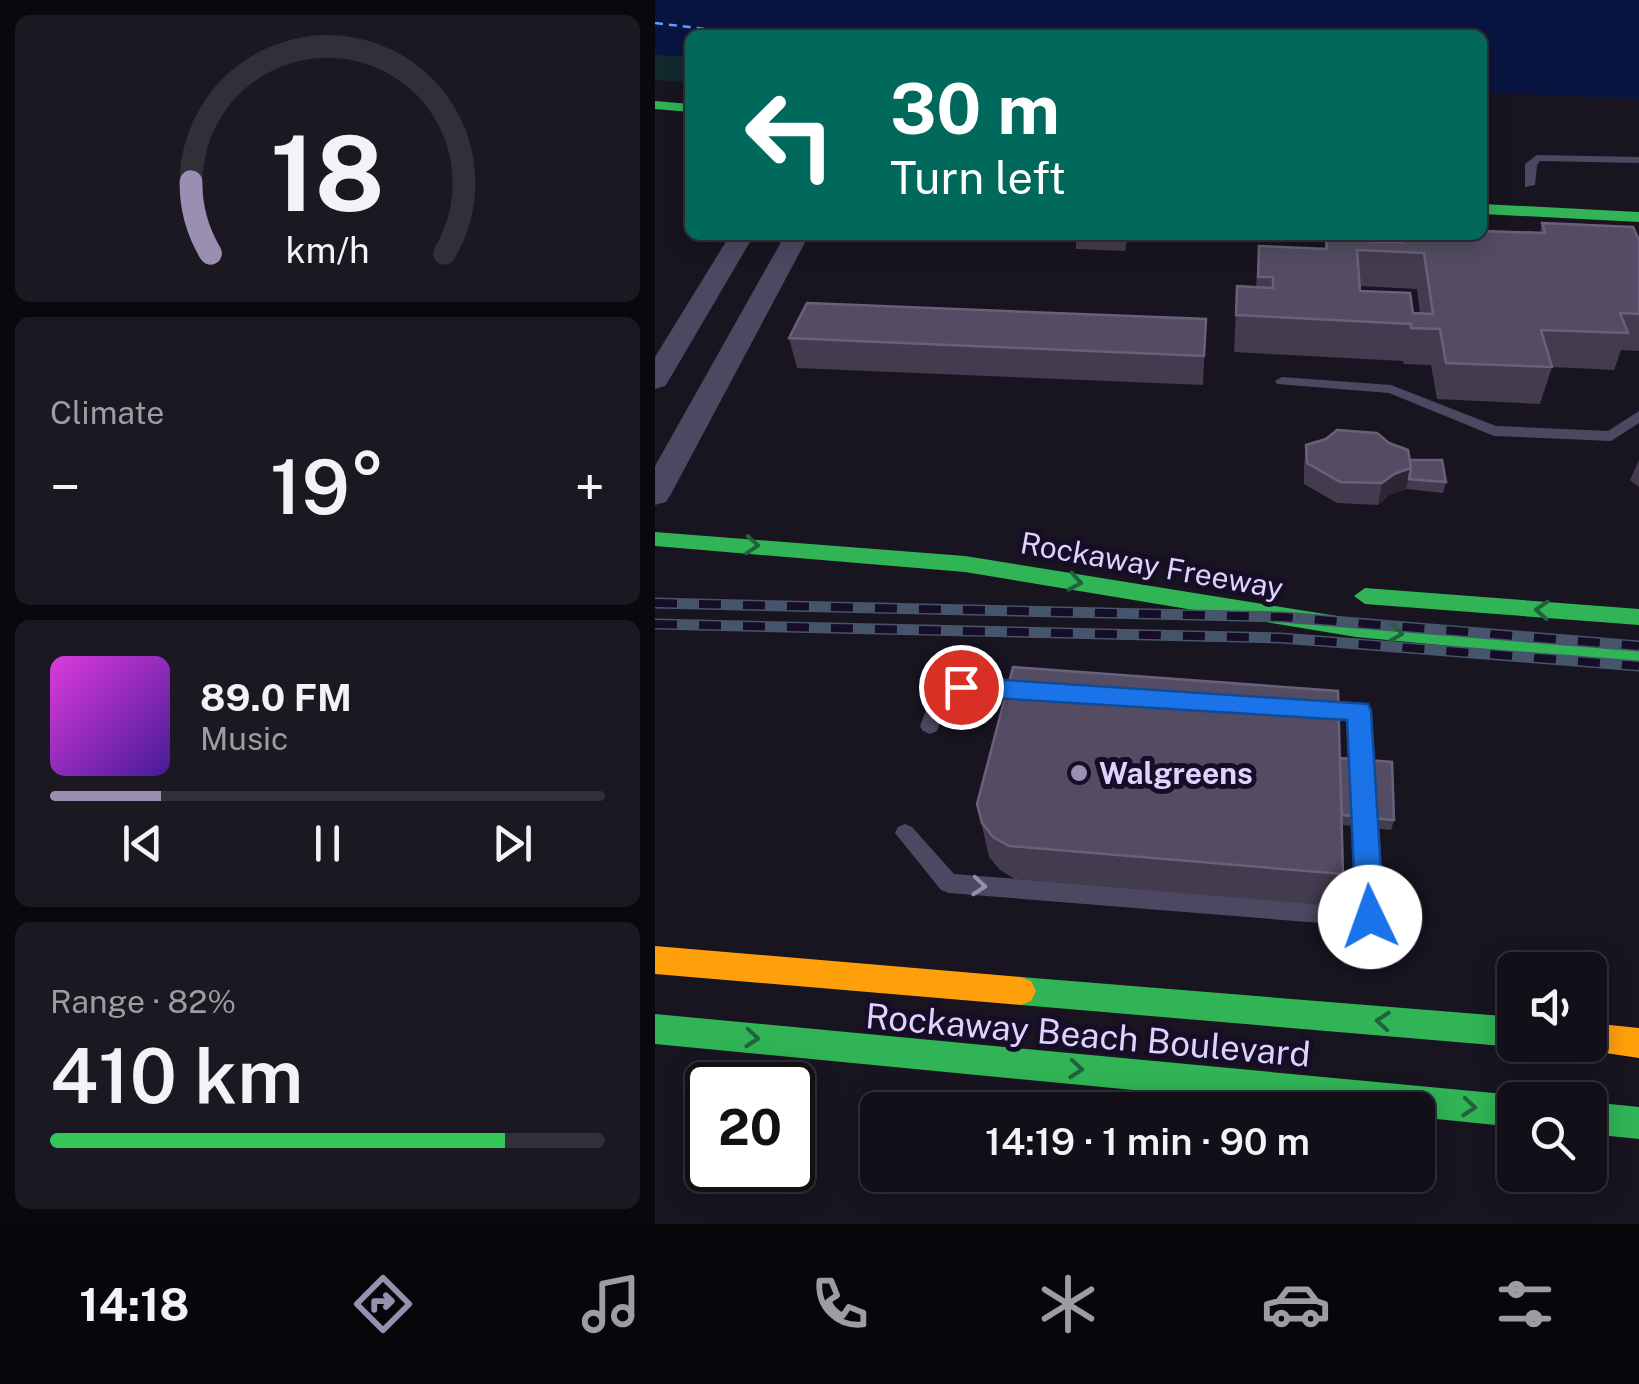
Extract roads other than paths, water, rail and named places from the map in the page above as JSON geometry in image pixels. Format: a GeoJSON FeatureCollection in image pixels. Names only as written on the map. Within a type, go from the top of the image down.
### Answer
{"type":"FeatureCollection","features":[{"type":"Feature","properties":{"kind":"street"},"geometry":{"type":"LineString","coordinates":[[655,90],[685,92]]}},
{"type":"Feature","properties":{"kind":"street"},"geometry":{"type":"LineString","coordinates":[[655,106],[685,108]]}},
{"type":"Feature","properties":{"kind":"street"},"geometry":{"type":"LineString","coordinates":[[1498,184],[1538,186]]}},
{"type":"Feature","properties":{"kind":"street"},"geometry":{"type":"LineString","coordinates":[[1487,209],[1639,217]]}},
{"type":"Feature","properties":{"kind":"street"},"geometry":{"type":"LineString","coordinates":[[655,380],[739,240]]}},
{"type":"Feature","properties":{"kind":"street"},"geometry":{"type":"LineString","coordinates":[[660,502],[794,240]]}},
{"type":"Feature","properties":{"kind":"street","name":"Rockaway Freeway"},"geometry":{"type":"LineString","coordinates":[[655,539],[965,564],[1356,628],[1639,654]]}},
{"type":"Feature","properties":{"kind":"street"},"geometry":{"type":"LineString","coordinates":[[1340,594],[1639,617]]}},
{"type":"Feature","properties":{"kind":"street","name":"Rockaway Beach Boulevard"},"geometry":{"type":"LineString","coordinates":[[655,960],[1497,1030]]}},
{"type":"Feature","properties":{"kind":"street","name":"Rockaway Beach Boulevard"},"geometry":{"type":"LineString","coordinates":[[655,1029],[1497,1109]]}},
{"type":"Feature","properties":{"kind":"street"},"geometry":{"type":"LineString","coordinates":[[1607,1040],[1639,1043]]}},
{"type":"Feature","properties":{"kind":"street"},"geometry":{"type":"LineString","coordinates":[[1607,1120],[1639,1123]]}},
{"type":"Feature","properties":{"kind":"lane"},"geometry":{"type":"LineString","coordinates":[[1538,186],[1531,164],[1537,158],[1639,160]]}},
{"type":"Feature","properties":{"kind":"lane"},"geometry":{"type":"LineString","coordinates":[[1405,240],[1428,242]]}},
{"type":"Feature","properties":{"kind":"lane"},"geometry":{"type":"LineString","coordinates":[[1282,381],[1391,389],[1494,431],[1611,436],[1639,416]]}},
{"type":"Feature","properties":{"kind":"lane"},"geometry":{"type":"LineString","coordinates":[[930,726],[937,698],[947,690],[961,687],[1060,693]]}},
{"type":"Feature","properties":{"kind":"lane"},"geometry":{"type":"LineString","coordinates":[[905,833],[949,883],[1370,917],[1359,711],[1299,707]]}},
{"type":"Feature","properties":{"kind":"railway"},"geometry":{"type":"LineString","coordinates":[[655,603],[1283,617],[1639,646]]}},
{"type":"Feature","properties":{"kind":"railway"},"geometry":{"type":"LineString","coordinates":[[655,624],[1281,638],[1639,666]]}},
{"type":"Feature","properties":{"kind":"place","name":"Walgreens"},"geometry":{"type":"Point","coordinates":[1079,773]}}]}
